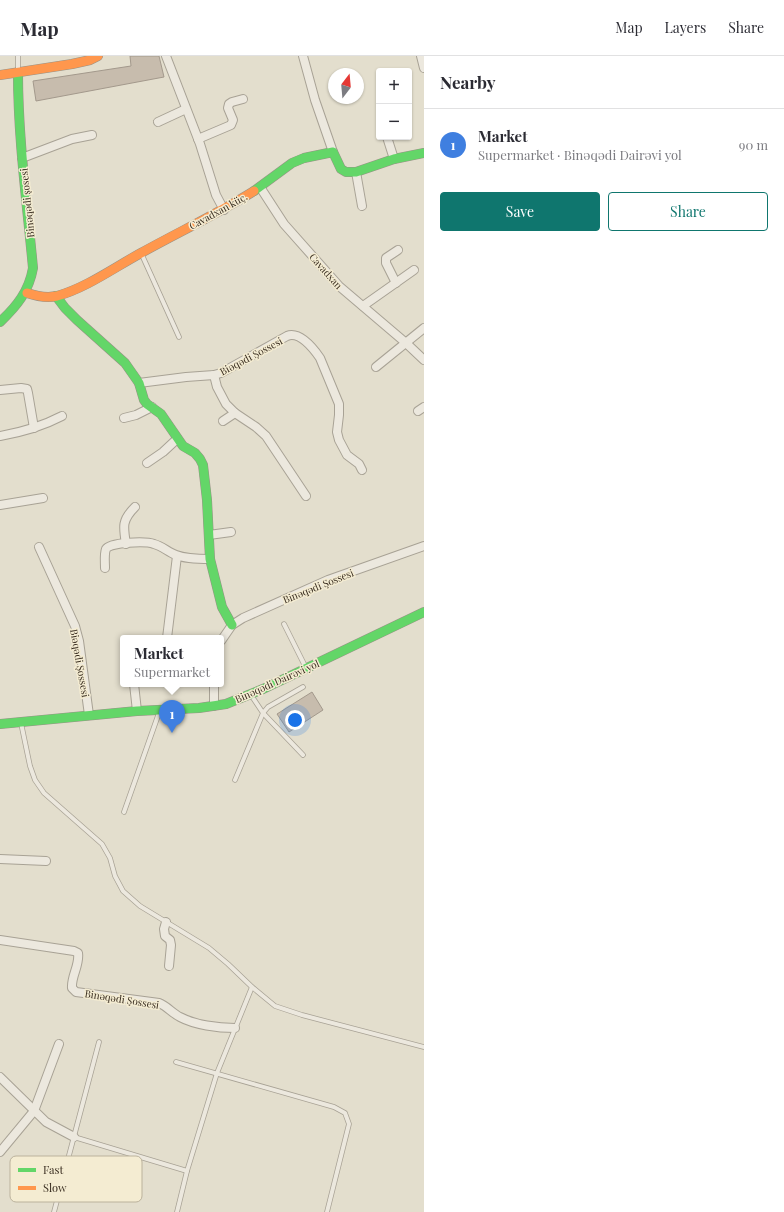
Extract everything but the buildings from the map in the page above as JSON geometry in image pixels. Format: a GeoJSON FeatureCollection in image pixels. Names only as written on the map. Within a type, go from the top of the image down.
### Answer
{"type":"FeatureCollection","features":[{"type":"Feature","properties":{"kind":"street"},"geometry":{"type":"LineString","coordinates":[[0,75],[72,64],[90,60],[98,56]]}},
{"type":"Feature","properties":{"kind":"street"},"geometry":{"type":"LineString","coordinates":[[166,56],[198,138],[216,195],[224,210]]}},
{"type":"Feature","properties":{"kind":"street"},"geometry":{"type":"LineString","coordinates":[[303,56],[315,100],[341,169],[346,172],[356,172],[394,160],[424,153]]}},
{"type":"Feature","properties":{"kind":"street"},"geometry":{"type":"LineString","coordinates":[[421,56],[424,68]]}},
{"type":"Feature","properties":{"kind":"street","name":"Binəqədi şosesi"},"geometry":{"type":"LineString","coordinates":[[0,322],[16,307],[27,293],[33,275],[34,260],[22,158],[18,103],[18,73]]}},
{"type":"Feature","properties":{"kind":"street"},"geometry":{"type":"LineString","coordinates":[[198,138],[231,125],[233,120],[228,108],[229,104],[243,99]]}},
{"type":"Feature","properties":{"kind":"street"},"geometry":{"type":"LineString","coordinates":[[158,122],[186,109]]}},
{"type":"Feature","properties":{"kind":"street"},"geometry":{"type":"LineString","coordinates":[[22,158],[72,139],[92,135]]}},
{"type":"Feature","properties":{"kind":"street"},"geometry":{"type":"LineString","coordinates":[[388,140],[394,160]]}},
{"type":"Feature","properties":{"kind":"street","name":"Cavadxan küç."},"geometry":{"type":"LineString","coordinates":[[27,293],[37,296],[56,296],[90,282],[141,253],[224,210],[260,187],[292,163],[304,158],[334,152]]}},
{"type":"Feature","properties":{"kind":"street"},"geometry":{"type":"LineString","coordinates":[[356,172],[362,206]]}},
{"type":"Feature","properties":{"kind":"street","name":"Cavadxan"},"geometry":{"type":"LineString","coordinates":[[260,187],[284,224],[339,286],[424,360]]}},
{"type":"Feature","properties":{"kind":"street"},"geometry":{"type":"LineString","coordinates":[[396,283],[386,263],[386,258],[398,250]]}},
{"type":"Feature","properties":{"kind":"street"},"geometry":{"type":"LineString","coordinates":[[363,306],[414,270]]}},
{"type":"Feature","properties":{"kind":"street"},"geometry":{"type":"LineString","coordinates":[[56,296],[77,320],[125,363],[139,383],[144,400],[161,414],[183,446],[195,453],[200,459],[203,465],[207,500],[210,559],[222,607],[232,625]]}},
{"type":"Feature","properties":{"kind":"street"},"geometry":{"type":"LineString","coordinates":[[376,366],[424,328]]}},
{"type":"Feature","properties":{"kind":"street","name":"Biəqədi Şossesi"},"geometry":{"type":"LineString","coordinates":[[139,383],[221,373],[287,336],[299,336],[315,351],[320,358],[339,404],[337,432],[339,440],[347,455],[359,464],[362,470]]}},
{"type":"Feature","properties":{"kind":"street","name":"Biəqədi Şossesi"},"geometry":{"type":"LineString","coordinates":[[214,375],[221,396],[226,404],[235,413],[256,427],[266,436],[306,496]]}},
{"type":"Feature","properties":{"kind":"street"},"geometry":{"type":"LineString","coordinates":[[0,390],[26,389],[34,428]]}},
{"type":"Feature","properties":{"kind":"street"},"geometry":{"type":"LineString","coordinates":[[124,418],[152,407]]}},
{"type":"Feature","properties":{"kind":"street"},"geometry":{"type":"LineString","coordinates":[[223,421],[235,413]]}},
{"type":"Feature","properties":{"kind":"street"},"geometry":{"type":"LineString","coordinates":[[0,436],[18,433],[45,425],[62,416]]}},
{"type":"Feature","properties":{"kind":"street"},"geometry":{"type":"LineString","coordinates":[[147,463],[163,452],[177,439]]}},
{"type":"Feature","properties":{"kind":"street"},"geometry":{"type":"LineString","coordinates":[[0,505],[43,498]]}},
{"type":"Feature","properties":{"kind":"street"},"geometry":{"type":"LineString","coordinates":[[126,544],[124,522],[135,507]]}},
{"type":"Feature","properties":{"kind":"street"},"geometry":{"type":"LineString","coordinates":[[209,535],[231,532]]}},
{"type":"Feature","properties":{"kind":"street"},"geometry":{"type":"LineString","coordinates":[[105,568],[105,553],[107,548],[110,546],[126,544],[153,543],[177,556],[210,559]]}},
{"type":"Feature","properties":{"kind":"street","name":"Binəqədi Şossesi"},"geometry":{"type":"LineString","coordinates":[[224,637],[232,625],[243,618],[328,580],[424,546]]}},
{"type":"Feature","properties":{"kind":"street","name":"Biəqədi Şossesi"},"geometry":{"type":"LineString","coordinates":[[39,547],[75,626],[79,642],[89,715]]}},
{"type":"Feature","properties":{"kind":"street"},"geometry":{"type":"LineString","coordinates":[[167,635],[177,556]]}},
{"type":"Feature","properties":{"kind":"street","name":"Binəqədi Dairəvi yol"},"geometry":{"type":"LineString","coordinates":[[0,724],[226,704],[250,695],[306,669],[424,612]]}},
{"type":"Feature","properties":{"kind":"street"},"geometry":{"type":"LineString","coordinates":[[134,687],[137,711]]}},
{"type":"Feature","properties":{"kind":"street"},"geometry":{"type":"LineString","coordinates":[[214,687],[214,706]]}},
{"type":"Feature","properties":{"kind":"street"},"geometry":{"type":"LineString","coordinates":[[0,859],[46,861]]}},
{"type":"Feature","properties":{"kind":"street"},"geometry":{"type":"LineString","coordinates":[[166,922],[164,929],[165,936],[170,940],[171,945],[169,966]]}},
{"type":"Feature","properties":{"kind":"street","name":"Binəqədi Şossesi"},"geometry":{"type":"LineString","coordinates":[[0,940],[74,951],[78,953],[72,983],[72,988],[76,992],[159,1003],[186,1020],[219,1028],[235,1028]]}},
{"type":"Feature","properties":{"kind":"street"},"geometry":{"type":"LineString","coordinates":[[0,1152],[34,1111],[59,1044]]}},
{"type":"Feature","properties":{"kind":"street"},"geometry":{"type":"LineString","coordinates":[[0,1077],[46,1122],[74,1137]]}},
{"type":"Feature","properties":{"kind":"lane"},"geometry":{"type":"LineString","coordinates":[[18,56],[18,73]]}},
{"type":"Feature","properties":{"kind":"lane"},"geometry":{"type":"LineString","coordinates":[[141,253],[179,337]]}},
{"type":"Feature","properties":{"kind":"lane"},"geometry":{"type":"LineString","coordinates":[[284,624],[306,669]]}},
{"type":"Feature","properties":{"kind":"lane"},"geometry":{"type":"LineString","coordinates":[[235,780],[263,712],[268,707],[303,687]]}},
{"type":"Feature","properties":{"kind":"lane"},"geometry":{"type":"LineString","coordinates":[[250,695],[263,712],[303,755]]}},
{"type":"Feature","properties":{"kind":"lane"},"geometry":{"type":"LineString","coordinates":[[124,812],[160,710]]}},
{"type":"Feature","properties":{"kind":"lane"},"geometry":{"type":"LineString","coordinates":[[20,722],[30,766],[35,780],[44,793],[102,844],[110,858],[115,876],[123,891],[140,906],[209,948],[228,964],[252,988],[275,1006],[288,1011],[424,1047]]}},
{"type":"Feature","properties":{"kind":"lane"},"geometry":{"type":"LineString","coordinates":[[177,1212],[187,1171],[222,1058],[252,988]]}},
{"type":"Feature","properties":{"kind":"lane"},"geometry":{"type":"LineString","coordinates":[[69,1156],[100,1042]]}},
{"type":"Feature","properties":{"kind":"lane"},"geometry":{"type":"LineString","coordinates":[[176,1062],[334,1107],[345,1113],[349,1124],[327,1212]]}},
{"type":"Feature","properties":{"kind":"lane"},"geometry":{"type":"LineString","coordinates":[[74,1137],[137,1156]]}},
{"type":"Feature","properties":{"kind":"lane"},"geometry":{"type":"LineString","coordinates":[[142,1157],[187,1171]]}},
{"type":"Feature","properties":{"kind":"lane"},"geometry":{"type":"LineString","coordinates":[[54,1212],[57,1202]]}},
{"type":"Feature","properties":{"kind":"traffic: fast"},"geometry":{"type":"LineString","coordinates":[[0,322],[21,298],[29,284],[33,268],[21,146],[18,73]]}},
{"type":"Feature","properties":{"kind":"traffic: fast"},"geometry":{"type":"LineString","coordinates":[[254,191],[292,163],[304,158],[333,152],[341,169],[346,172],[356,172],[394,159],[424,153]]}},
{"type":"Feature","properties":{"kind":"traffic: fast"},"geometry":{"type":"LineString","coordinates":[[56,296],[77,320],[125,363],[139,383],[144,400],[147,404],[161,414],[183,446],[195,453],[200,459],[203,465],[207,500],[210,559],[222,607],[232,625]]}},
{"type":"Feature","properties":{"kind":"traffic: fast"},"geometry":{"type":"LineString","coordinates":[[0,724],[137,711],[199,708],[226,704],[263,689],[424,612]]}},
{"type":"Feature","properties":{"kind":"traffic: slow"},"geometry":{"type":"LineString","coordinates":[[0,75],[72,64],[90,60],[98,56]]}},
{"type":"Feature","properties":{"kind":"traffic: slow"},"geometry":{"type":"LineString","coordinates":[[27,293],[53,297],[79,288],[254,191]]}},
{"type":"Feature","properties":{"kind":"place","name":"Market"},"geometry":{"type":"Point","coordinates":[172,733]}}]}
